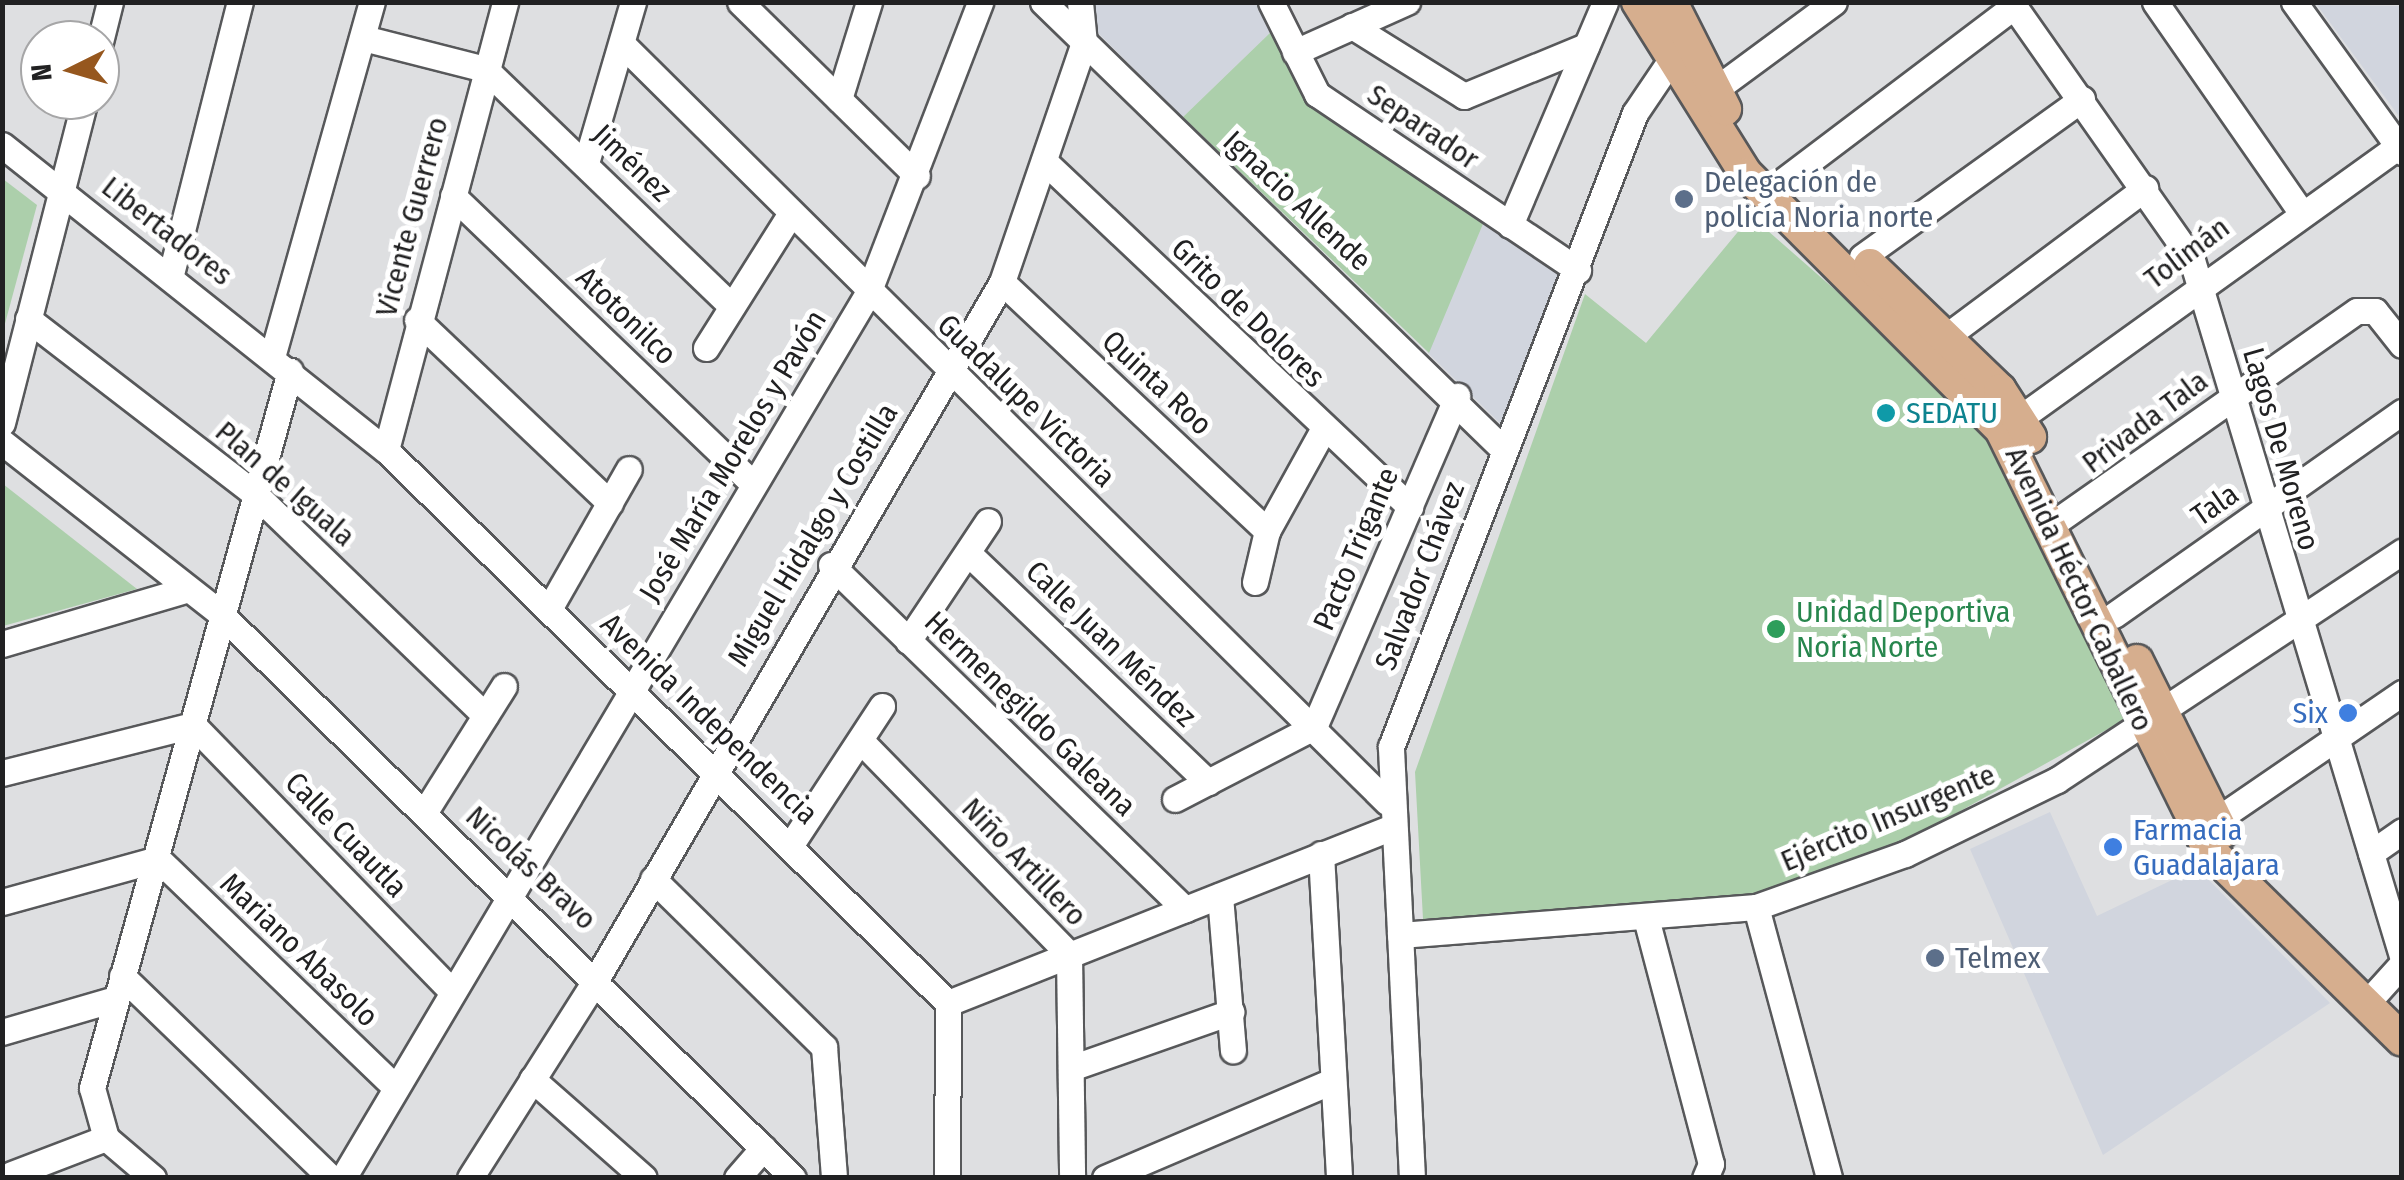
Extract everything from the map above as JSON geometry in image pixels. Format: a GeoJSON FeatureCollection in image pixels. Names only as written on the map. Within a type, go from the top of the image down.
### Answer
{"type":"FeatureCollection","features":[{"type":"Feature","properties":{"kind":"main road","name":"Avenida Héctor Caballero"},"geometry":{"type":"LineString","coordinates":[[1650,4],[1706,96],[1773,186],[2020,418],[2060,522],[2154,720],[2217,837],[2382,1003],[2402,1040]]}},
{"type":"Feature","properties":{"kind":"main road","name":"Avenida Héctor Caballero"},"geometry":{"type":"LineString","coordinates":[[1773,186],[1862,258],[1937,342],[2002,429],[2114,616],[2154,720]]}},
{"type":"Feature","properties":{"kind":"street"},"geometry":{"type":"LineString","coordinates":[[171,274],[240,2]]}},
{"type":"Feature","properties":{"kind":"street"},"geometry":{"type":"LineString","coordinates":[[153,1178],[106,1138],[92,1088],[193,725],[372,2]]}},
{"type":"Feature","properties":{"kind":"street","name":"Vicente Guerrero"},"geometry":{"type":"LineString","coordinates":[[386,450],[505,2]]}},
{"type":"Feature","properties":{"kind":"street"},"geometry":{"type":"LineString","coordinates":[[586,163],[634,2]]}},
{"type":"Feature","properties":{"kind":"street"},"geometry":{"type":"LineString","coordinates":[[740,2],[916,176]]}},
{"type":"Feature","properties":{"kind":"street"},"geometry":{"type":"LineString","coordinates":[[839,99],[869,2]]}},
{"type":"Feature","properties":{"kind":"street","name":"José María Morelos y Pavón"},"geometry":{"type":"LineString","coordinates":[[343,1178],[868,293],[980,2]]}},
{"type":"Feature","properties":{"kind":"street","name":"Ignacio Allende"},"geometry":{"type":"LineString","coordinates":[[1043,2],[1457,396],[1503,449]]}},
{"type":"Feature","properties":{"kind":"street","name":"Miguel Hidalgo y Costilla"},"geometry":{"type":"LineString","coordinates":[[474,1175],[598,976],[831,565],[1002,282],[1084,44],[1080,2]]}},
{"type":"Feature","properties":{"kind":"street","name":"Separador"},"geometry":{"type":"LineString","coordinates":[[1271,2],[1317,94],[1578,270]]}},
{"type":"Feature","properties":{"kind":"street"},"geometry":{"type":"LineString","coordinates":[[1295,52],[1408,2]]}},
{"type":"Feature","properties":{"kind":"street"},"geometry":{"type":"LineString","coordinates":[[1510,225],[1604,2]]}},
{"type":"Feature","properties":{"kind":"street"},"geometry":{"type":"LineString","coordinates":[[1706,96],[1834,2]]}},
{"type":"Feature","properties":{"kind":"street"},"geometry":{"type":"LineString","coordinates":[[2155,2],[2299,209]]}},
{"type":"Feature","properties":{"kind":"street"},"geometry":{"type":"LineString","coordinates":[[2294,2],[2400,150]]}},
{"type":"Feature","properties":{"kind":"street"},"geometry":{"type":"LineString","coordinates":[[1773,186],[2013,4]]}},
{"type":"Feature","properties":{"kind":"street","name":"Lagos De Moreno"},"geometry":{"type":"LineString","coordinates":[[2013,4],[2180,234],[2200,284],[2297,624],[2402,956]]}},
{"type":"Feature","properties":{"kind":"street"},"geometry":{"type":"LineString","coordinates":[[1352,26],[1464,96],[1586,46]]}},
{"type":"Feature","properties":{"kind":"street"},"geometry":{"type":"LineString","coordinates":[[363,38],[485,69]]}},
{"type":"Feature","properties":{"kind":"street","name":"Guadalupe Victoria"},"geometry":{"type":"LineString","coordinates":[[622,44],[868,293],[1387,802]]}},
{"type":"Feature","properties":{"kind":"street","name":"Salvador Chávez"},"geometry":{"type":"LineString","coordinates":[[1412,1178],[1400,935],[1387,802],[1395,732],[1503,449],[1578,270],[1634,113],[1679,47]]}},
{"type":"Feature","properties":{"kind":"street","name":"Jiménez"},"geometry":{"type":"LineString","coordinates":[[485,69],[732,306]]}},
{"type":"Feature","properties":{"kind":"street"},"geometry":{"type":"LineString","coordinates":[[1862,258],[2082,99]]}},
{"type":"Feature","properties":{"kind":"street"},"geometry":{"type":"LineString","coordinates":[[2,423],[80,120]]}},
{"type":"Feature","properties":{"kind":"street","name":"Libertadores"},"geometry":{"type":"LineString","coordinates":[[2,146],[171,274],[281,364]]}},
{"type":"Feature","properties":{"kind":"street","name":"Tolimán"},"geometry":{"type":"LineString","coordinates":[[2020,418],[2299,209],[2400,150]]}},
{"type":"Feature","properties":{"kind":"street","name":"Grito de Dolores"},"geometry":{"type":"LineString","coordinates":[[1044,162],[1323,430],[1410,507]]}},
{"type":"Feature","properties":{"kind":"street"},"geometry":{"type":"LineString","coordinates":[[1937,342],[2145,188]]}},
{"type":"Feature","properties":{"kind":"street","name":"Atotonilco"},"geometry":{"type":"LineString","coordinates":[[453,196],[754,484]]}},
{"type":"Feature","properties":{"kind":"street"},"geometry":{"type":"LineString","coordinates":[[706,348],[791,213]]}},
{"type":"Feature","properties":{"kind":"street","name":"Quinta Roo"},"geometry":{"type":"LineString","coordinates":[[1002,282],[1267,531]]}},
{"type":"Feature","properties":{"kind":"street","name":"Privada Tala"},"geometry":{"type":"LineString","coordinates":[[2060,522],[2232,397],[2362,309],[2402,346]]}},
{"type":"Feature","properties":{"kind":"street","name":"Plan de Iguala"},"geometry":{"type":"LineString","coordinates":[[28,318],[252,492],[485,715]]}},
{"type":"Feature","properties":{"kind":"street"},"geometry":{"type":"LineString","coordinates":[[418,320],[610,503]]}},
{"type":"Feature","properties":{"kind":"street","name":"Avenida Independencia"},"geometry":{"type":"LineString","coordinates":[[281,364],[386,450],[631,693],[792,844],[948,1003]]}},
{"type":"Feature","properties":{"kind":"street","name":"Pacto Trigante"},"geometry":{"type":"LineString","coordinates":[[1314,728],[1457,396]]}},
{"type":"Feature","properties":{"kind":"street","name":"Tala"},"geometry":{"type":"LineString","coordinates":[[2114,616],[2402,412]]}},
{"type":"Feature","properties":{"kind":"street"},"geometry":{"type":"LineString","coordinates":[[1255,582],[1267,531],[1323,430]]}},
{"type":"Feature","properties":{"kind":"street"},"geometry":{"type":"LineString","coordinates":[[2,442],[184,590],[219,612]]}},
{"type":"Feature","properties":{"kind":"street"},"geometry":{"type":"LineString","coordinates":[[549,609],[629,469]]}},
{"type":"Feature","properties":{"kind":"street"},"geometry":{"type":"LineString","coordinates":[[908,640],[988,520]]}},
{"type":"Feature","properties":{"kind":"street","name":"Ejército Insurgente"},"geometry":{"type":"LineString","coordinates":[[1400,935],[1756,907],[1904,854],[2154,720],[2402,552]]}},
{"type":"Feature","properties":{"kind":"street","name":"Calle Juan Méndez"},"geometry":{"type":"LineString","coordinates":[[968,553],[1208,782]]}},
{"type":"Feature","properties":{"kind":"street","name":"Hermenegildo Galeana"},"geometry":{"type":"LineString","coordinates":[[831,565],[1185,910]]}},
{"type":"Feature","properties":{"kind":"street"},"geometry":{"type":"LineString","coordinates":[[2,644],[184,590]]}},
{"type":"Feature","properties":{"kind":"street","name":"Nicolás Bravo"},"geometry":{"type":"LineString","coordinates":[[219,612],[598,976],[793,1178]]}},
{"type":"Feature","properties":{"kind":"street"},"geometry":{"type":"LineString","coordinates":[[424,813],[504,686]]}},
{"type":"Feature","properties":{"kind":"street"},"geometry":{"type":"LineString","coordinates":[[2217,837],[2334,740],[2402,693]]}},
{"type":"Feature","properties":{"kind":"street"},"geometry":{"type":"LineString","coordinates":[[792,844],[882,706]]}},
{"type":"Feature","properties":{"kind":"street"},"geometry":{"type":"LineString","coordinates":[[2,773],[193,725]]}},
{"type":"Feature","properties":{"kind":"street","name":"Calle Cuautla"},"geometry":{"type":"LineString","coordinates":[[193,725],[452,990]]}},
{"type":"Feature","properties":{"kind":"street"},"geometry":{"type":"LineString","coordinates":[[1175,799],[1314,728]]}},
{"type":"Feature","properties":{"kind":"street","name":"Niño Artillero"},"geometry":{"type":"LineString","coordinates":[[860,741],[1069,954],[1072,1178]]}},
{"type":"Feature","properties":{"kind":"street"},"geometry":{"type":"LineString","coordinates":[[948,1178],[948,1003],[1389,828]]}},
{"type":"Feature","properties":{"kind":"street"},"geometry":{"type":"LineString","coordinates":[[2370,853],[2402,832]]}},
{"type":"Feature","properties":{"kind":"street"},"geometry":{"type":"LineString","coordinates":[[1321,854],[1339,1178]]}},
{"type":"Feature","properties":{"kind":"street"},"geometry":{"type":"LineString","coordinates":[[2,902],[158,859]]}},
{"type":"Feature","properties":{"kind":"street","name":"Mariano Abasolo"},"geometry":{"type":"LineString","coordinates":[[158,859],[396,1088]]}},
{"type":"Feature","properties":{"kind":"street"},"geometry":{"type":"LineString","coordinates":[[653,879],[824,1048],[834,1178]]}},
{"type":"Feature","properties":{"kind":"street"},"geometry":{"type":"LineString","coordinates":[[1220,896],[1233,1050]]}},
{"type":"Feature","properties":{"kind":"street"},"geometry":{"type":"LineString","coordinates":[[1756,907],[1829,1178]]}},
{"type":"Feature","properties":{"kind":"street"},"geometry":{"type":"LineString","coordinates":[[1646,918],[1711,1164],[1705,1178]]}},
{"type":"Feature","properties":{"kind":"street"},"geometry":{"type":"LineString","coordinates":[[2382,1003],[2402,964]]}},
{"type":"Feature","properties":{"kind":"street"},"geometry":{"type":"LineString","coordinates":[[2,1032],[119,988]]}},
{"type":"Feature","properties":{"kind":"street"},"geometry":{"type":"LineString","coordinates":[[119,988],[331,1178]]}},
{"type":"Feature","properties":{"kind":"street"},"geometry":{"type":"LineString","coordinates":[[1071,1068],[1230,1012]]}},
{"type":"Feature","properties":{"kind":"street"},"geometry":{"type":"LineString","coordinates":[[532,1079],[644,1178]]}},
{"type":"Feature","properties":{"kind":"street"},"geometry":{"type":"LineString","coordinates":[[1105,1178],[1332,1081]]}},
{"type":"Feature","properties":{"kind":"street"},"geometry":{"type":"LineString","coordinates":[[12,1174],[106,1138]]}},
{"type":"Feature","properties":{"kind":"street"},"geometry":{"type":"LineString","coordinates":[[737,1178],[763,1148]]}},
{"type":"Feature","properties":{"kind":"shaded area"},"geometry":{"type":"Polygon","coordinates":[[[1264,2],[1275,28],[1183,117],[1092,27],[1095,3],[1264,2]]]}},
{"type":"Feature","properties":{"kind":"shaded area"},"geometry":{"type":"Polygon","coordinates":[[[2317,5],[2401,6],[2401,119],[2317,5]]]}},
{"type":"Feature","properties":{"kind":"shaded area"},"geometry":{"type":"Polygon","coordinates":[[[1488,212],[1566,266],[1506,429],[1428,353],[1488,212]]]}},
{"type":"Feature","properties":{"kind":"shaded area"},"geometry":{"type":"Polygon","coordinates":[[[2050,812],[2097,916],[2197,868],[2330,1003],[2103,1155],[1970,849],[2050,812]]]}},
{"type":"Feature","properties":{"kind":"green space"},"geometry":{"type":"Polygon","coordinates":[[[1275,28],[1303,89],[1488,212],[1429,353],[1183,117],[1275,28]]]}},
{"type":"Feature","properties":{"kind":"green space"},"geometry":{"type":"Polygon","coordinates":[[[3,179],[37,205],[3,331],[3,179]]]}},
{"type":"Feature","properties":{"kind":"green space","name":"Unidad Deportiva Noria Norte"},"geometry":{"type":"Polygon","coordinates":[[[1751,216],[1988,424],[2126,719],[1899,845],[1764,898],[1423,919],[1415,772],[1585,294],[1646,343],[1751,216]]]}},
{"type":"Feature","properties":{"kind":"green space"},"geometry":{"type":"Polygon","coordinates":[[[3,484],[137,589],[3,626],[3,484]]]}},
{"type":"Feature","properties":{"kind":"place","name":"Delegación de policía Noria norte"},"geometry":{"type":"Point","coordinates":[1684,199]}},
{"type":"Feature","properties":{"kind":"place","name":"SEDATU"},"geometry":{"type":"Point","coordinates":[1886,413]}},
{"type":"Feature","properties":{"kind":"place","name":"Unidad Deportiva Noria Norte"},"geometry":{"type":"Point","coordinates":[1776,629]}},
{"type":"Feature","properties":{"kind":"place","name":"Six"},"geometry":{"type":"Point","coordinates":[2348,713]}},
{"type":"Feature","properties":{"kind":"place","name":"Farmacia Guadalajara"},"geometry":{"type":"Point","coordinates":[2113,847]}},
{"type":"Feature","properties":{"kind":"place","name":"Telmex"},"geometry":{"type":"Point","coordinates":[1935,958]}}]}
